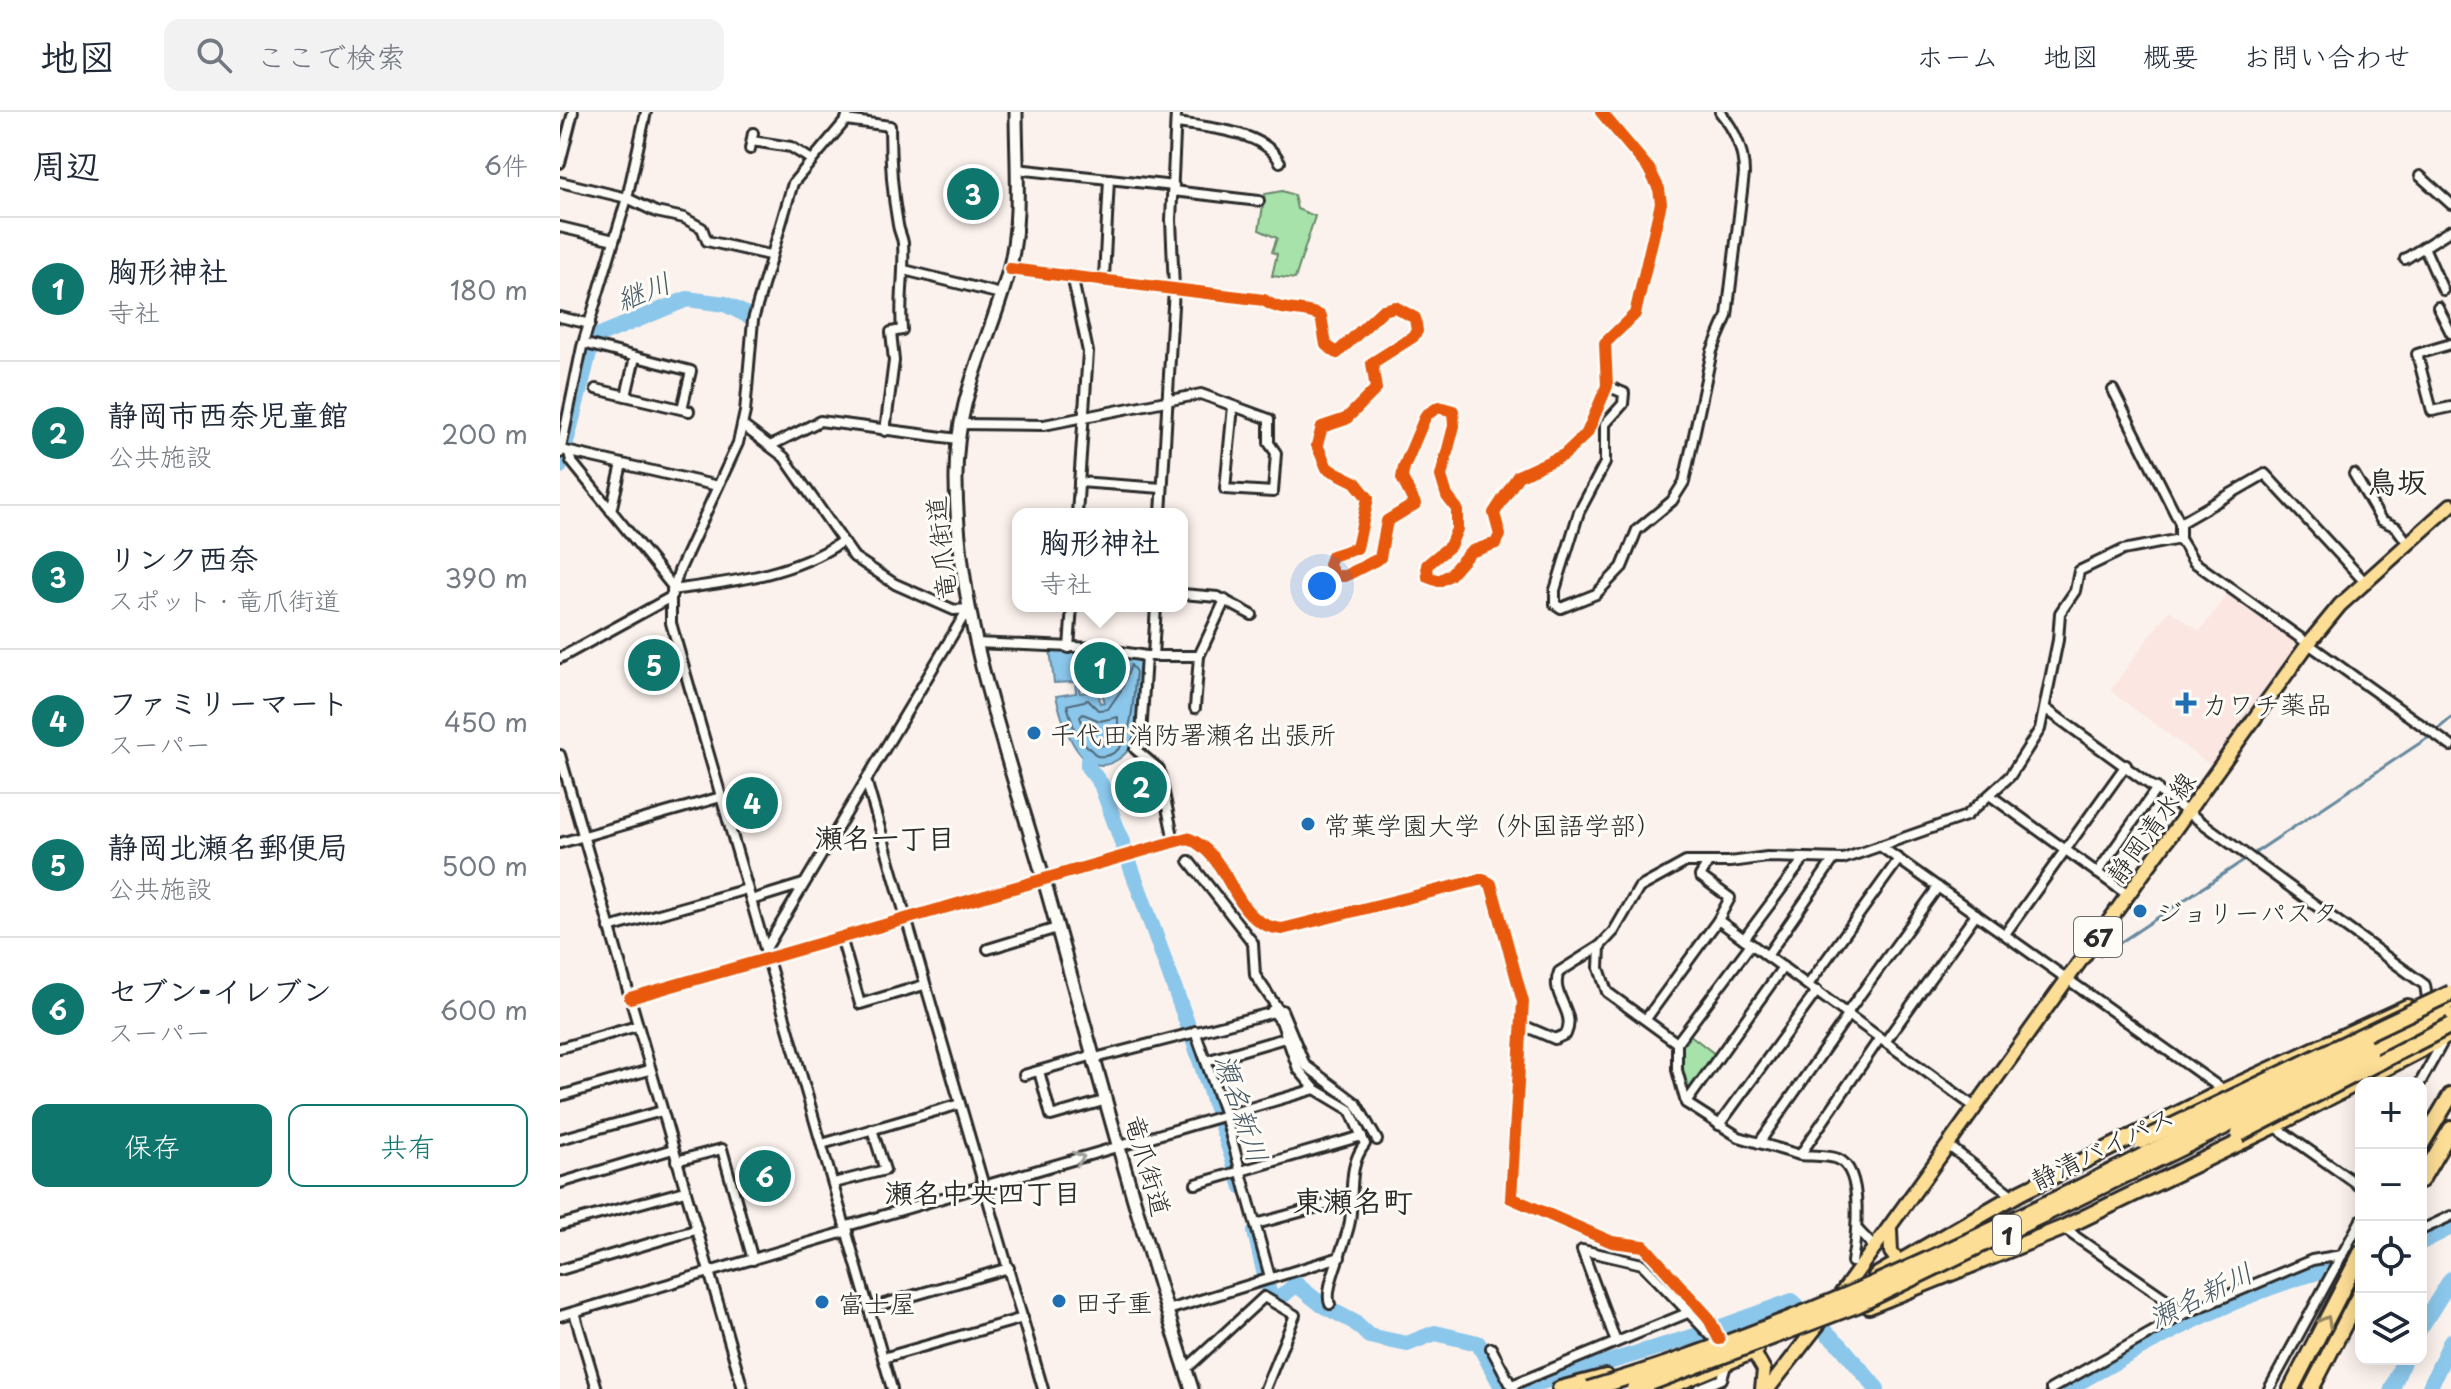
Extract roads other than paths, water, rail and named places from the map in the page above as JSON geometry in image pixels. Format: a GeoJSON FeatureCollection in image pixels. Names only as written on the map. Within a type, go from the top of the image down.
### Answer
{"type":"FeatureCollection","features":[{"type":"Feature","properties":{"kind":"highway"},"geometry":{"type":"LineString","coordinates":[[1560,1389],[1718,1340],[1840,1295],[1900,1264],[2013,1196],[2224,1091],[2427,998],[2451,990]]}},
{"type":"Feature","properties":{"kind":"highway"},"geometry":{"type":"LineString","coordinates":[[1961,1227],[2451,990]]}},
{"type":"Feature","properties":{"kind":"highway","name":"静清バイパス"},"geometry":{"type":"LineString","coordinates":[[1589,1389],[1714,1348],[1856,1292],[2063,1194],[2451,1001]]}},
{"type":"Feature","properties":{"kind":"highway","name":"静清バイパス"},"geometry":{"type":"LineString","coordinates":[[1634,1389],[1799,1329],[1911,1280],[2451,1016]]}},
{"type":"Feature","properties":{"kind":"highway","name":"1"},"geometry":{"type":"LineString","coordinates":[[1663,1389],[2063,1228],[2274,1126],[2449,1032]]}},
{"type":"Feature","properties":{"kind":"highway","name":"1"},"geometry":{"type":"LineString","coordinates":[[1998,1253],[2449,1032]]}},
{"type":"Feature","properties":{"kind":"highway"},"geometry":{"type":"LineString","coordinates":[[2427,1135],[2451,1095]]}},
{"type":"Feature","properties":{"kind":"highway"},"geometry":{"type":"LineString","coordinates":[[2427,1170],[2451,1129]]}},
{"type":"Feature","properties":{"kind":"highway"},"geometry":{"type":"LineString","coordinates":[[2291,1389],[2355,1265]]}},
{"type":"Feature","properties":{"kind":"highway"},"geometry":{"type":"LineString","coordinates":[[2311,1389],[2360,1293]]}},
{"type":"Feature","properties":{"kind":"main road","name":"竜爪街道"},"geometry":{"type":"LineString","coordinates":[[1016,112],[1014,238],[1010,269],[966,390],[958,439],[957,517],[968,609],[975,643],[1192,1389]]}},
{"type":"Feature","properties":{"kind":"main road","name":"静岡清水線"},"geometry":{"type":"LineString","coordinates":[[1765,1389],[1818,1327],[1890,1230],[2308,644],[2364,581],[2451,505]]}},
{"type":"Feature","properties":{"kind":"main road"},"geometry":{"type":"LineString","coordinates":[[1890,1230],[1891,1252],[1900,1264]]}},
{"type":"Feature","properties":{"kind":"main road"},"geometry":{"type":"LineString","coordinates":[[1753,1351],[1764,1370],[1765,1389]]}},
{"type":"Feature","properties":{"kind":"street"},"geometry":{"type":"LineString","coordinates":[[560,163],[573,112]]}},
{"type":"Feature","properties":{"kind":"street"},"geometry":{"type":"LineString","coordinates":[[562,451],[582,347],[586,344],[627,198],[646,112]]}},
{"type":"Feature","properties":{"kind":"street"},"geometry":{"type":"LineString","coordinates":[[1161,508],[1174,288],[1176,112]]}},
{"type":"Feature","properties":{"kind":"street"},"geometry":{"type":"LineString","coordinates":[[1010,269],[1104,278],[1264,300],[1271,306],[1318,314],[1323,320],[1326,345],[1337,353],[1383,310],[1395,307],[1415,318],[1417,331],[1413,337],[1372,363],[1376,389],[1346,419],[1322,427],[1318,452],[1327,468],[1355,482],[1368,498],[1357,548],[1332,556],[1329,564],[1334,576],[1345,576],[1380,558],[1387,521],[1415,504],[1402,478],[1404,467],[1432,410],[1447,407],[1453,411],[1454,426],[1441,476],[1459,516],[1450,546],[1427,565],[1428,577],[1439,581],[1450,575],[1470,552],[1496,543],[1500,535],[1494,513],[1518,476],[1550,464],[1580,441],[1607,386],[1605,343],[1635,314],[1661,203],[1659,189],[1649,169],[1601,112]]}},
{"type":"Feature","properties":{"kind":"street"},"geometry":{"type":"LineString","coordinates":[[1607,386],[1624,393],[1623,404],[1605,424],[1605,463],[1579,512],[1555,590],[1555,604],[1561,608],[1596,594],[1622,567],[1637,530],[1672,501],[1684,482],[1712,351],[1727,316],[1744,174],[1735,132],[1720,112]]}},
{"type":"Feature","properties":{"kind":"street"},"geometry":{"type":"LineString","coordinates":[[885,431],[894,361],[891,332],[902,330],[899,302],[904,270],[903,238],[898,229],[889,171],[890,126],[847,116],[793,183],[769,255],[753,320],[742,425],[672,591],[675,644],[892,1389]]}},
{"type":"Feature","properties":{"kind":"street"},"geometry":{"type":"LineString","coordinates":[[1176,123],[1233,130],[1269,148],[1280,162]]}},
{"type":"Feature","properties":{"kind":"street"},"geometry":{"type":"LineString","coordinates":[[752,141],[791,147],[812,160]]}},
{"type":"Feature","properties":{"kind":"street"},"geometry":{"type":"LineString","coordinates":[[1016,169],[1259,201]]}},
{"type":"Feature","properties":{"kind":"street"},"geometry":{"type":"LineString","coordinates":[[2420,176],[2451,204]]}},
{"type":"Feature","properties":{"kind":"street"},"geometry":{"type":"LineString","coordinates":[[1104,278],[1109,179]]}},
{"type":"Feature","properties":{"kind":"street"},"geometry":{"type":"LineString","coordinates":[[560,182],[627,198],[656,212],[684,218],[702,228],[707,241],[769,255]]}},
{"type":"Feature","properties":{"kind":"street"},"geometry":{"type":"LineString","coordinates":[[560,227],[614,240]]}},
{"type":"Feature","properties":{"kind":"street"},"geometry":{"type":"LineString","coordinates":[[2405,259],[2451,230]]}},
{"type":"Feature","properties":{"kind":"street"},"geometry":{"type":"LineString","coordinates":[[2424,247],[2443,290]]}},
{"type":"Feature","properties":{"kind":"street"},"geometry":{"type":"LineString","coordinates":[[904,270],[1001,294]]}},
{"type":"Feature","properties":{"kind":"street"},"geometry":{"type":"LineString","coordinates":[[1072,275],[1088,352],[1077,508]]}},
{"type":"Feature","properties":{"kind":"street"},"geometry":{"type":"LineString","coordinates":[[2438,307],[2451,333]]}},
{"type":"Feature","properties":{"kind":"street"},"geometry":{"type":"LineString","coordinates":[[560,317],[590,324]]}},
{"type":"Feature","properties":{"kind":"street"},"geometry":{"type":"LineString","coordinates":[[586,344],[691,371],[685,410],[596,389]]}},
{"type":"Feature","properties":{"kind":"street"},"geometry":{"type":"LineString","coordinates":[[2451,344],[2417,354],[2432,411],[2451,407]]}},
{"type":"Feature","properties":{"kind":"street"},"geometry":{"type":"LineString","coordinates":[[626,396],[635,357]]}},
{"type":"Feature","properties":{"kind":"street"},"geometry":{"type":"LineString","coordinates":[[2113,390],[2180,523],[2180,539],[2194,562],[2451,746]]}},
{"type":"Feature","properties":{"kind":"street"},"geometry":{"type":"LineString","coordinates":[[960,424],[1017,426],[1082,419],[1201,394],[1269,419],[1269,443],[1276,453],[1273,492],[1225,489],[1233,406]]}},
{"type":"Feature","properties":{"kind":"street"},"geometry":{"type":"LineString","coordinates":[[770,446],[820,421],[958,439]]}},
{"type":"Feature","properties":{"kind":"street"},"geometry":{"type":"LineString","coordinates":[[742,425],[784,457],[841,542],[869,569],[954,610],[968,609]]}},
{"type":"Feature","properties":{"kind":"street"},"geometry":{"type":"LineString","coordinates":[[562,451],[718,486]]}},
{"type":"Feature","properties":{"kind":"street"},"geometry":{"type":"LineString","coordinates":[[562,451],[672,591]]}},
{"type":"Feature","properties":{"kind":"street"},"geometry":{"type":"LineString","coordinates":[[611,511],[622,464]]}},
{"type":"Feature","properties":{"kind":"street"},"geometry":{"type":"LineString","coordinates":[[2180,523],[2265,474],[2364,581]]}},
{"type":"Feature","properties":{"kind":"street"},"geometry":{"type":"LineString","coordinates":[[2354,474],[2381,520],[2396,527],[2407,542]]}},
{"type":"Feature","properties":{"kind":"street"},"geometry":{"type":"LineString","coordinates":[[1079,482],[1162,488]]}},
{"type":"Feature","properties":{"kind":"street"},"geometry":{"type":"LineString","coordinates":[[1522,1025],[1555,1039],[1566,1034],[1569,1016],[1558,994],[1556,980],[1566,965],[1600,946],[1614,931],[1639,888],[1686,862],[1767,857],[1834,859],[1966,816],[1991,796],[2027,750],[2046,709],[2060,613],[2075,591],[2079,571],[2123,550],[2180,539]]}},
{"type":"Feature","properties":{"kind":"street"},"geometry":{"type":"LineString","coordinates":[[560,658],[672,591],[779,571],[821,556],[841,542]]}},
{"type":"Feature","properties":{"kind":"street"},"geometry":{"type":"LineString","coordinates":[[1188,595],[1225,600],[1252,615]]}},
{"type":"Feature","properties":{"kind":"street"},"geometry":{"type":"LineString","coordinates":[[1195,708],[1199,656],[1225,600]]}},
{"type":"Feature","properties":{"kind":"street"},"geometry":{"type":"LineString","coordinates":[[766,954],[803,884],[968,609]]}},
{"type":"Feature","properties":{"kind":"street"},"geometry":{"type":"LineString","coordinates":[[1069,648],[1072,612]]}},
{"type":"Feature","properties":{"kind":"street"},"geometry":{"type":"LineString","coordinates":[[1155,612],[1141,736],[1135,749],[1159,769],[1174,841]]}},
{"type":"Feature","properties":{"kind":"street"},"geometry":{"type":"LineString","coordinates":[[975,643],[1150,656],[1199,656]]}},
{"type":"Feature","properties":{"kind":"street"},"geometry":{"type":"LineString","coordinates":[[2046,709],[2425,985],[2427,998]]}},
{"type":"Feature","properties":{"kind":"street"},"geometry":{"type":"LineString","coordinates":[[560,755],[743,1389]]}},
{"type":"Feature","properties":{"kind":"street"},"geometry":{"type":"LineString","coordinates":[[2005,934],[2126,765]]}},
{"type":"Feature","properties":{"kind":"street"},"geometry":{"type":"LineString","coordinates":[[866,780],[903,918],[1043,1389]]}},
{"type":"Feature","properties":{"kind":"street"},"geometry":{"type":"LineString","coordinates":[[2097,873],[2157,788]]}},
{"type":"Feature","properties":{"kind":"street"},"geometry":{"type":"LineString","coordinates":[[1991,796],[2128,895]]}},
{"type":"Feature","properties":{"kind":"street"},"geometry":{"type":"LineString","coordinates":[[560,843],[721,797]]}},
{"type":"Feature","properties":{"kind":"street"},"geometry":{"type":"LineString","coordinates":[[630,998],[766,954],[841,937],[1187,838],[1213,854],[1227,881],[1252,916],[1270,928],[1282,929],[1483,879],[1491,884],[1523,1002],[1511,1198],[1612,1242],[1644,1246],[1708,1317],[1718,1340]]}},
{"type":"Feature","properties":{"kind":"street"},"geometry":{"type":"LineString","coordinates":[[1880,846],[2355,1183]]}},
{"type":"Feature","properties":{"kind":"street"},"geometry":{"type":"LineString","coordinates":[[1767,956],[1834,859]]}},
{"type":"Feature","properties":{"kind":"street"},"geometry":{"type":"LineString","coordinates":[[1808,985],[1899,859]]}},
{"type":"Feature","properties":{"kind":"street"},"geometry":{"type":"LineString","coordinates":[[1803,860],[1677,1043],[1677,1070],[1686,1103],[1719,1125],[1759,1143],[1800,1155],[1837,1158],[1847,1166],[1857,1229],[1852,1262]]}},
{"type":"Feature","properties":{"kind":"street"},"geometry":{"type":"LineString","coordinates":[[1189,861],[1253,943],[1255,975],[1281,1021],[1298,1069],[1315,1089],[1350,1110],[1365,1144],[1357,1155],[1350,1221],[1329,1286],[1330,1304]]}},
{"type":"Feature","properties":{"kind":"street"},"geometry":{"type":"LineString","coordinates":[[1646,1019],[1718,920],[1730,898],[1700,876],[1708,863]]}},
{"type":"Feature","properties":{"kind":"street"},"geometry":{"type":"LineString","coordinates":[[751,900],[803,884]]}},
{"type":"Feature","properties":{"kind":"street"},"geometry":{"type":"LineString","coordinates":[[1759,1143],[1938,887]]}},
{"type":"Feature","properties":{"kind":"street"},"geometry":{"type":"LineString","coordinates":[[609,928],[747,889]]}},
{"type":"Feature","properties":{"kind":"street"},"geometry":{"type":"LineString","coordinates":[[1800,1155],[1976,914]]}},
{"type":"Feature","properties":{"kind":"street"},"geometry":{"type":"LineString","coordinates":[[1718,920],[1976,1108]]}},
{"type":"Feature","properties":{"kind":"street"},"geometry":{"type":"LineString","coordinates":[[988,949],[1057,928]]}},
{"type":"Feature","properties":{"kind":"street"},"geometry":{"type":"LineString","coordinates":[[841,937],[860,1004],[924,985]]}},
{"type":"Feature","properties":{"kind":"street"},"geometry":{"type":"LineString","coordinates":[[1600,946],[1599,968],[1607,992],[1677,1043]]}},
{"type":"Feature","properties":{"kind":"street"},"geometry":{"type":"LineString","coordinates":[[1686,1103],[1783,967]]}},
{"type":"Feature","properties":{"kind":"street"},"geometry":{"type":"LineString","coordinates":[[1719,1125],[1817,991]]}},
{"type":"Feature","properties":{"kind":"street"},"geometry":{"type":"LineString","coordinates":[[1024,1075],[1275,1010],[1286,1014],[1305,1065],[1356,1103],[1377,1140]]}},
{"type":"Feature","properties":{"kind":"street"},"geometry":{"type":"LineString","coordinates":[[560,1048],[637,1026]]}},
{"type":"Feature","properties":{"kind":"street"},"geometry":{"type":"LineString","coordinates":[[1195,1031],[1225,1115],[1270,1277]]}},
{"type":"Feature","properties":{"kind":"street"},"geometry":{"type":"LineString","coordinates":[[2423,1077],[2449,1032]]}},
{"type":"Feature","properties":{"kind":"street"},"geometry":{"type":"LineString","coordinates":[[1206,1061],[1285,1038]]}},
{"type":"Feature","properties":{"kind":"street"},"geometry":{"type":"LineString","coordinates":[[560,1096],[649,1070]]}},
{"type":"Feature","properties":{"kind":"street"},"geometry":{"type":"LineString","coordinates":[[1039,1071],[1051,1116],[1107,1100]]}},
{"type":"Feature","properties":{"kind":"street"},"geometry":{"type":"LineString","coordinates":[[560,1302],[562,1315],[574,1312],[1315,1089]]}},
{"type":"Feature","properties":{"kind":"street"},"geometry":{"type":"LineString","coordinates":[[822,1144],[960,1104]]}},
{"type":"Feature","properties":{"kind":"street"},"geometry":{"type":"LineString","coordinates":[[560,1139],[662,1111]]}},
{"type":"Feature","properties":{"kind":"street"},"geometry":{"type":"LineString","coordinates":[[834,1183],[885,1170],[872,1129]]}},
{"type":"Feature","properties":{"kind":"street"},"geometry":{"type":"LineString","coordinates":[[1196,1184],[1362,1136]]}},
{"type":"Feature","properties":{"kind":"street"},"geometry":{"type":"LineString","coordinates":[[1949,1146],[2013,1196]]}},
{"type":"Feature","properties":{"kind":"street"},"geometry":{"type":"LineString","coordinates":[[560,1183],[673,1149]]}},
{"type":"Feature","properties":{"kind":"street"},"geometry":{"type":"LineString","coordinates":[[676,1161],[722,1149],[753,1260]]}},
{"type":"Feature","properties":{"kind":"street"},"geometry":{"type":"LineString","coordinates":[[560,1225],[685,1191]]}},
{"type":"Feature","properties":{"kind":"street"},"geometry":{"type":"LineString","coordinates":[[1256,1224],[1351,1198]]}},
{"type":"Feature","properties":{"kind":"street"},"geometry":{"type":"LineString","coordinates":[[2427,1227],[2451,1216]]}},
{"type":"Feature","properties":{"kind":"street"},"geometry":{"type":"LineString","coordinates":[[2269,1389],[2360,1221]]}},
{"type":"Feature","properties":{"kind":"street"},"geometry":{"type":"LineString","coordinates":[[2063,1228],[2186,1313]]}},
{"type":"Feature","properties":{"kind":"street"},"geometry":{"type":"LineString","coordinates":[[1857,1229],[1875,1248]]}},
{"type":"Feature","properties":{"kind":"street"},"geometry":{"type":"LineString","coordinates":[[560,1270],[695,1230]]}},
{"type":"Feature","properties":{"kind":"street"},"geometry":{"type":"LineString","coordinates":[[1616,1342],[1582,1250],[1642,1264],[1718,1340]]}},
{"type":"Feature","properties":{"kind":"street"},"geometry":{"type":"LineString","coordinates":[[2051,1389],[2186,1313],[2312,1260],[2342,1255]]}},
{"type":"Feature","properties":{"kind":"street"},"geometry":{"type":"LineString","coordinates":[[1168,1310],[1340,1257]]}},
{"type":"Feature","properties":{"kind":"street"},"geometry":{"type":"LineString","coordinates":[[870,1308],[1009,1268]]}},
{"type":"Feature","properties":{"kind":"street"},"geometry":{"type":"LineString","coordinates":[[1185,1370],[1264,1297],[1295,1315],[1265,1389]]}},
{"type":"Feature","properties":{"kind":"street"},"geometry":{"type":"LineString","coordinates":[[574,1312],[597,1389]]}},
{"type":"Feature","properties":{"kind":"street"},"geometry":{"type":"LineString","coordinates":[[1491,1348],[1512,1387],[1690,1312]]}},
{"type":"Feature","properties":{"kind":"street"},"geometry":{"type":"LineString","coordinates":[[883,1358],[1023,1318]]}},
{"type":"Feature","properties":{"kind":"street"},"geometry":{"type":"LineString","coordinates":[[1698,1389],[1722,1379],[1728,1362]]}},
{"type":"Feature","properties":{"kind":"water"},"geometry":{"type":"Polygon","coordinates":[[[1050,649],[1095,650],[1143,657],[1138,727],[1135,740],[1126,753],[1104,765],[1092,763],[1083,756],[1068,733],[1056,696],[1076,693],[1075,682],[1054,683],[1050,649]],[[1090,655],[1081,672],[1085,678],[1077,680],[1080,693],[1099,691],[1100,703],[1105,702],[1101,690],[1109,692],[1114,684],[1118,672],[1117,659],[1090,655]]]}},
{"type":"Feature","properties":{"kind":"waterway","name":"継川"},"geometry":{"type":"LineString","coordinates":[[560,466],[593,338],[687,299],[725,304],[747,315]]}},
{"type":"Feature","properties":{"kind":"waterway"},"geometry":{"type":"LineString","coordinates":[[2100,956],[2426,739],[2451,718]]}},
{"type":"Feature","properties":{"kind":"waterway","name":"瀬名新川"},"geometry":{"type":"LineString","coordinates":[[1088,761],[1088,767],[1101,784],[1195,1045],[1242,1187]]}},
{"type":"Feature","properties":{"kind":"waterway","name":"瀬名新川"},"geometry":{"type":"LineString","coordinates":[[2427,1239],[2451,1227]]}},
{"type":"Feature","properties":{"kind":"waterway","name":"瀬名新川"},"geometry":{"type":"LineString","coordinates":[[1255,1232],[1269,1293],[1278,1300],[1296,1284],[1322,1305],[1354,1322],[1369,1336],[1407,1344],[1435,1333],[1478,1343],[1503,1389]]}},
{"type":"Feature","properties":{"kind":"waterway","name":"瀬名新川"},"geometry":{"type":"LineString","coordinates":[[2067,1389],[2210,1313],[2284,1283],[2355,1263]]}},
{"type":"Feature","properties":{"kind":"waterway","name":"継川"},"geometry":{"type":"LineString","coordinates":[[2427,1317],[2451,1279]]}},
{"type":"Feature","properties":{"kind":"waterway","name":"瀬名新川"},"geometry":{"type":"LineString","coordinates":[[1518,1389],[1702,1334],[1792,1301],[1841,1346],[1877,1389]]}},
{"type":"Feature","properties":{"kind":"waterway"},"geometry":{"type":"LineString","coordinates":[[2429,1389],[2451,1341]]}},
{"type":"Feature","properties":{"kind":"waterway","name":"継川"},"geometry":{"type":"LineString","coordinates":[[2392,1389],[2402,1365]]}},
{"type":"Feature","properties":{"kind":"place","name":"リンク西奈"},"geometry":{"type":"Point","coordinates":[973,194]}},
{"type":"Feature","properties":{"kind":"place","name":"静岡北瀬名郵便局"},"geometry":{"type":"Point","coordinates":[654,665]}},
{"type":"Feature","properties":{"kind":"place","name":"胸形神社"},"geometry":{"type":"Point","coordinates":[1100,668]}},
{"type":"Feature","properties":{"kind":"place","name":"カワチ薬品"},"geometry":{"type":"Point","coordinates":[2186,703]}},
{"type":"Feature","properties":{"kind":"place","name":"千代田消防署瀬名出張所"},"geometry":{"type":"Point","coordinates":[1034,733]}},
{"type":"Feature","properties":{"kind":"place","name":"静岡市西奈児童館"},"geometry":{"type":"Point","coordinates":[1141,787]}},
{"type":"Feature","properties":{"kind":"place","name":"ファミリーマート"},"geometry":{"type":"Point","coordinates":[752,803]}},
{"type":"Feature","properties":{"kind":"place","name":"常葉学園大学（外国語学部）"},"geometry":{"type":"Point","coordinates":[1308,824]}},
{"type":"Feature","properties":{"kind":"place","name":"ジョリーパスタ"},"geometry":{"type":"Point","coordinates":[2140,911]}},
{"type":"Feature","properties":{"kind":"place","name":"セブン-イレブン"},"geometry":{"type":"Point","coordinates":[765,1176]}},
{"type":"Feature","properties":{"kind":"place","name":"田子重"},"geometry":{"type":"Point","coordinates":[1059,1301]}},
{"type":"Feature","properties":{"kind":"place","name":"富士屋"},"geometry":{"type":"Point","coordinates":[822,1302]}},
{"type":"Feature","properties":{"kind":"district","name":"鳥坂"},"geometry":{"type":"Point","coordinates":[2397,480]}},
{"type":"Feature","properties":{"kind":"district","name":"瀬名一丁目"},"geometry":{"type":"Point","coordinates":[885,836]}},
{"type":"Feature","properties":{"kind":"district","name":"瀬名中央四丁目"},"geometry":{"type":"Point","coordinates":[983,1191]}},
{"type":"Feature","properties":{"kind":"district","name":"東瀬名町"},"geometry":{"type":"Point","coordinates":[1353,1199]}}]}
